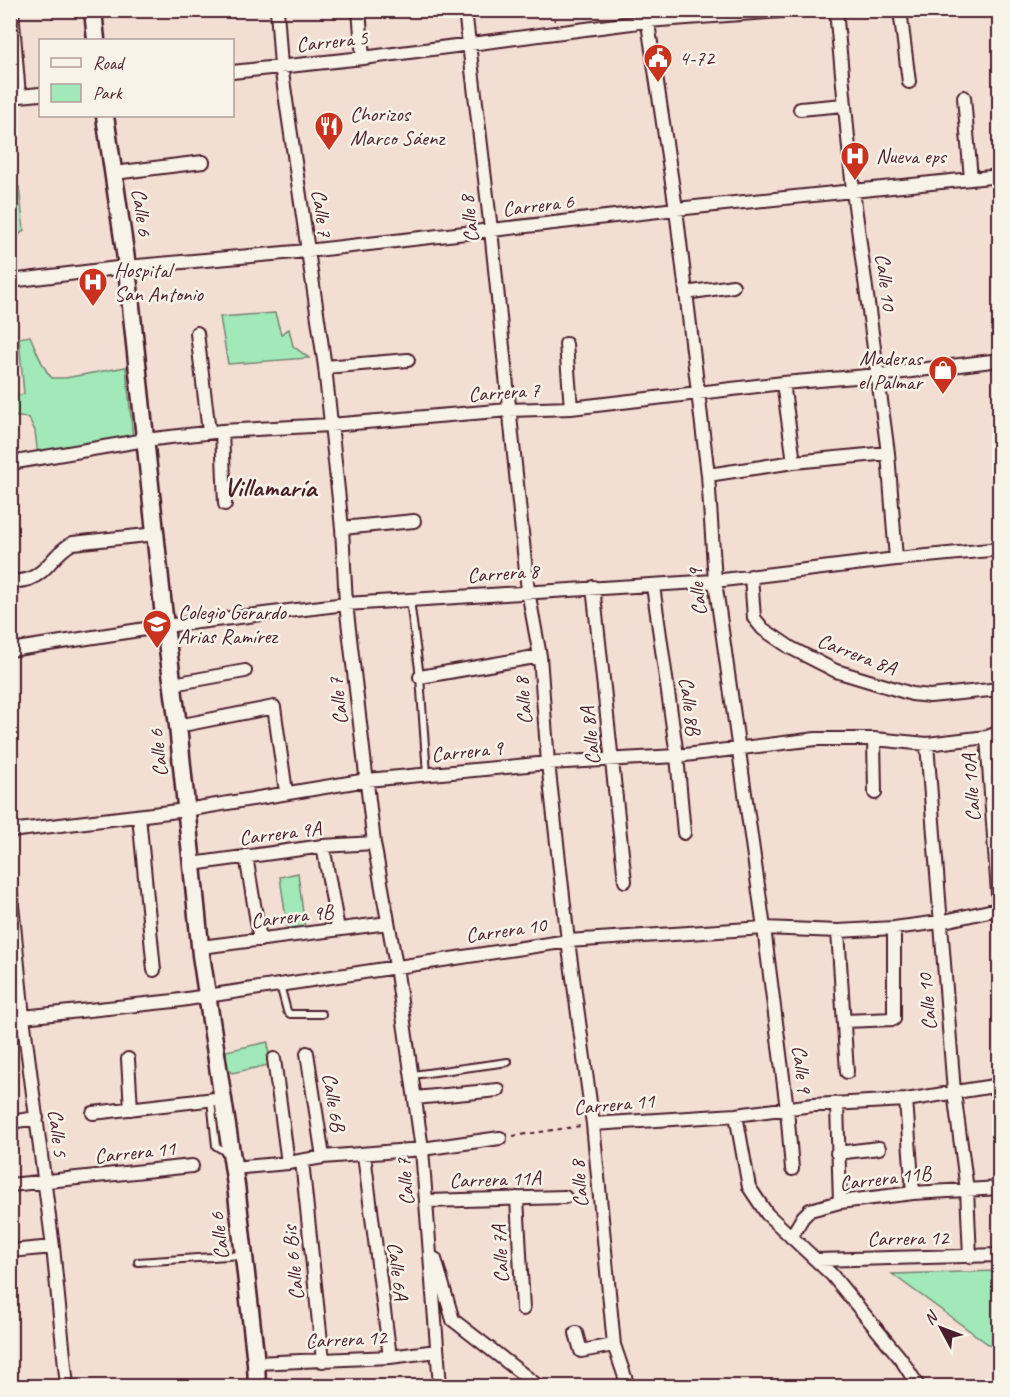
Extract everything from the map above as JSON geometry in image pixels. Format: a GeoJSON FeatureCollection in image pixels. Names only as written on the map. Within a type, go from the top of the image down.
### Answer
{"type":"FeatureCollection","features":[{"type":"Feature","properties":{"kind":"main road"},"geometry":{"type":"LineString","coordinates":[[93,10],[96,39]]}},
{"type":"Feature","properties":{"kind":"main road","name":"Calle 6"},"geometry":{"type":"LineString","coordinates":[[105,117],[126,267],[217,1099],[232,1162],[257,1386]]}},
{"type":"Feature","properties":{"kind":"street"},"geometry":{"type":"LineString","coordinates":[[12,10],[15,96],[39,94]]}},
{"type":"Feature","properties":{"kind":"street","name":"Calle 7"},"geometry":{"type":"LineString","coordinates":[[277,10],[281,66],[324,367],[342,528],[346,604],[374,843],[396,966],[422,1149],[440,1386]]}},
{"type":"Feature","properties":{"kind":"street"},"geometry":{"type":"LineString","coordinates":[[359,10],[363,58]]}},
{"type":"Feature","properties":{"kind":"street","name":"Calle 8"},"geometry":{"type":"LineString","coordinates":[[465,10],[491,230],[528,591],[540,657],[548,763],[568,940],[593,1124],[614,1345],[628,1386]]}},
{"type":"Feature","properties":{"kind":"street","name":"Carrera 5"},"geometry":{"type":"LineString","coordinates":[[234,72],[468,44],[646,16],[794,10]]}},
{"type":"Feature","properties":{"kind":"street","name":"Calle 10"},"geometry":{"type":"LineString","coordinates":[[836,10],[853,190],[888,453],[896,559]]}},
{"type":"Feature","properties":{"kind":"street"},"geometry":{"type":"LineString","coordinates":[[900,10],[909,82]]}},
{"type":"Feature","properties":{"kind":"street","name":"Calle 9"},"geometry":{"type":"LineString","coordinates":[[646,16],[676,209],[708,475],[715,581],[764,928],[787,1109],[792,1169]]}},
{"type":"Feature","properties":{"kind":"street"},"geometry":{"type":"LineString","coordinates":[[964,97],[971,179]]}},
{"type":"Feature","properties":{"kind":"street"},"geometry":{"type":"LineString","coordinates":[[800,109],[844,105]]}},
{"type":"Feature","properties":{"kind":"street"},"geometry":{"type":"LineString","coordinates":[[114,173],[203,162]]}},
{"type":"Feature","properties":{"kind":"street","name":"Carrera 6"},"geometry":{"type":"LineString","coordinates":[[10,281],[999,176]]}},
{"type":"Feature","properties":{"kind":"street"},"geometry":{"type":"LineString","coordinates":[[686,293],[733,286]]}},
{"type":"Feature","properties":{"kind":"street"},"geometry":{"type":"LineString","coordinates":[[197,333],[209,432]]}},
{"type":"Feature","properties":{"kind":"street"},"geometry":{"type":"LineString","coordinates":[[566,344],[571,408]]}},
{"type":"Feature","properties":{"kind":"street"},"geometry":{"type":"LineString","coordinates":[[324,367],[408,360]]}},
{"type":"Feature","properties":{"kind":"street","name":"Carrera 7"},"geometry":{"type":"LineString","coordinates":[[10,463],[145,440],[209,432],[330,425],[509,410],[571,408],[999,360]]}},
{"type":"Feature","properties":{"kind":"street"},"geometry":{"type":"LineString","coordinates":[[783,383],[794,462]]}},
{"type":"Feature","properties":{"kind":"street"},"geometry":{"type":"LineString","coordinates":[[222,431],[225,504]]}},
{"type":"Feature","properties":{"kind":"street"},"geometry":{"type":"LineString","coordinates":[[708,475],[794,462],[888,453]]}},
{"type":"Feature","properties":{"kind":"street"},"geometry":{"type":"LineString","coordinates":[[342,528],[414,521]]}},
{"type":"Feature","properties":{"kind":"street"},"geometry":{"type":"LineString","coordinates":[[10,582],[30,579],[45,569],[62,549],[73,543],[156,534]]}},
{"type":"Feature","properties":{"kind":"street","name":"Carrera 8"},"geometry":{"type":"LineString","coordinates":[[10,650],[165,626],[346,604],[715,581],[999,549]]}},
{"type":"Feature","properties":{"kind":"street","name":"Carrera 8A"},"geometry":{"type":"LineString","coordinates":[[751,576],[754,618],[763,629],[791,648],[836,671],[912,694],[930,696],[999,689]]}},
{"type":"Feature","properties":{"kind":"street","name":"Calle 8B"},"geometry":{"type":"LineString","coordinates":[[653,586],[677,756],[684,833]]}},
{"type":"Feature","properties":{"kind":"street","name":"Calle 8A"},"geometry":{"type":"LineString","coordinates":[[593,587],[625,881]]}},
{"type":"Feature","properties":{"kind":"street"},"geometry":{"type":"LineString","coordinates":[[420,677],[540,657]]}},
{"type":"Feature","properties":{"kind":"street"},"geometry":{"type":"LineString","coordinates":[[173,684],[245,671]]}},
{"type":"Feature","properties":{"kind":"street"},"geometry":{"type":"LineString","coordinates":[[178,726],[274,707],[286,792]]}},
{"type":"Feature","properties":{"kind":"street","name":"Carrera 9"},"geometry":{"type":"LineString","coordinates":[[10,831],[186,810],[367,780],[548,763],[677,756],[816,739],[874,739],[927,744],[987,737],[999,732]]}},
{"type":"Feature","properties":{"kind":"street","name":"Calle 10A"},"geometry":{"type":"LineString","coordinates":[[987,737],[999,916]]}},
{"type":"Feature","properties":{"kind":"street"},"geometry":{"type":"LineString","coordinates":[[874,739],[875,793]]}},
{"type":"Feature","properties":{"kind":"street","name":"Calle 10"},"geometry":{"type":"LineString","coordinates":[[927,744],[954,1092],[967,1190],[970,1257]]}},
{"type":"Feature","properties":{"kind":"street"},"geometry":{"type":"LineString","coordinates":[[139,816],[154,970]]}},
{"type":"Feature","properties":{"kind":"street","name":"Carrera 9A"},"geometry":{"type":"LineString","coordinates":[[192,864],[323,846],[374,843]]}},
{"type":"Feature","properties":{"kind":"street"},"geometry":{"type":"LineString","coordinates":[[323,846],[338,929]]}},
{"type":"Feature","properties":{"kind":"street"},"geometry":{"type":"LineString","coordinates":[[246,856],[260,940]]}},
{"type":"Feature","properties":{"kind":"street","name":"Calle 5"},"geometry":{"type":"LineString","coordinates":[[10,884],[14,958],[53,1247],[66,1386]]}},
{"type":"Feature","properties":{"kind":"street","name":"Carrera 10"},"geometry":{"type":"LineString","coordinates":[[10,1023],[23,1017],[207,996],[568,940],[764,928],[838,931],[894,928],[999,916]]}},
{"type":"Feature","properties":{"kind":"street","name":"Carrera 9B"},"geometry":{"type":"LineString","coordinates":[[201,948],[388,923]]}},
{"type":"Feature","properties":{"kind":"street"},"geometry":{"type":"LineString","coordinates":[[845,1021],[894,1019],[894,928]]}},
{"type":"Feature","properties":{"kind":"street"},"geometry":{"type":"LineString","coordinates":[[838,931],[847,1072]]}},
{"type":"Feature","properties":{"kind":"street","name":"Calle 6B"},"geometry":{"type":"LineString","coordinates":[[307,1053],[323,1157]]}},
{"type":"Feature","properties":{"kind":"street"},"geometry":{"type":"LineString","coordinates":[[128,1059],[131,1109]]}},
{"type":"Feature","properties":{"kind":"street"},"geometry":{"type":"LineString","coordinates":[[274,1059],[288,1163]]}},
{"type":"Feature","properties":{"kind":"street","name":"Carrera 11"},"geometry":{"type":"LineString","coordinates":[[593,1124],[736,1115],[906,1100],[999,1085]]}},
{"type":"Feature","properties":{"kind":"street"},"geometry":{"type":"LineString","coordinates":[[415,1098],[498,1090]]}},
{"type":"Feature","properties":{"kind":"street"},"geometry":{"type":"LineString","coordinates":[[93,1113],[217,1099]]}},
{"type":"Feature","properties":{"kind":"street"},"geometry":{"type":"LineString","coordinates":[[906,1100],[913,1193]]}},
{"type":"Feature","properties":{"kind":"street"},"geometry":{"type":"LineString","coordinates":[[837,1105],[840,1202]]}},
{"type":"Feature","properties":{"kind":"street"},"geometry":{"type":"LineString","coordinates":[[736,1115],[749,1187],[767,1214],[817,1260],[883,1336],[918,1386]]}},
{"type":"Feature","properties":{"kind":"street"},"geometry":{"type":"LineString","coordinates":[[10,1122],[37,1118]]}},
{"type":"Feature","properties":{"kind":"street"},"geometry":{"type":"LineString","coordinates":[[232,1162],[288,1163],[323,1157],[422,1149],[500,1138]]}},
{"type":"Feature","properties":{"kind":"street"},"geometry":{"type":"LineString","coordinates":[[837,1153],[879,1148]]}},
{"type":"Feature","properties":{"kind":"street","name":"Calle 6A"},"geometry":{"type":"LineString","coordinates":[[364,1155],[390,1357]]}},
{"type":"Feature","properties":{"kind":"street","name":"Calle 6 Bis"},"geometry":{"type":"LineString","coordinates":[[302,1161],[323,1361]]}},
{"type":"Feature","properties":{"kind":"street","name":"Carrera 11"},"geometry":{"type":"LineString","coordinates":[[10,1185],[192,1166]]}},
{"type":"Feature","properties":{"kind":"street","name":"Carrera 11B"},"geometry":{"type":"LineString","coordinates":[[791,1238],[803,1217],[810,1210],[840,1202],[913,1193],[999,1188]]}},
{"type":"Feature","properties":{"kind":"street","name":"Carrera 11A"},"geometry":{"type":"LineString","coordinates":[[427,1201],[565,1197]]}},
{"type":"Feature","properties":{"kind":"street","name":"Calle 7A"},"geometry":{"type":"LineString","coordinates":[[517,1198],[523,1308]]}},
{"type":"Feature","properties":{"kind":"street"},"geometry":{"type":"LineString","coordinates":[[429,1235],[453,1320],[538,1386]]}},
{"type":"Feature","properties":{"kind":"street"},"geometry":{"type":"LineString","coordinates":[[10,1251],[53,1247]]}},
{"type":"Feature","properties":{"kind":"street","name":"Carrera 12"},"geometry":{"type":"LineString","coordinates":[[817,1260],[999,1255]]}},
{"type":"Feature","properties":{"kind":"street"},"geometry":{"type":"LineString","coordinates":[[576,1333],[581,1351],[614,1345]]}},
{"type":"Feature","properties":{"kind":"street","name":"Carrera 12"},"geometry":{"type":"LineString","coordinates":[[256,1363],[390,1357],[437,1351]]}},
{"type":"Feature","properties":{"kind":"lane"},"geometry":{"type":"LineString","coordinates":[[410,600],[420,677],[427,774]]}},
{"type":"Feature","properties":{"kind":"lane"},"geometry":{"type":"LineString","coordinates":[[280,984],[287,1011],[290,1014],[322,1014]]}},
{"type":"Feature","properties":{"kind":"lane"},"geometry":{"type":"LineString","coordinates":[[413,1075],[508,1062]]}},
{"type":"Feature","properties":{"kind":"lane"},"geometry":{"type":"LineString","coordinates":[[138,1262],[244,1255]]}},
{"type":"Feature","properties":{"kind":"path","name":"Carrera 11"},"geometry":{"type":"LineString","coordinates":[[500,1138],[593,1124]]}},
{"type":"Feature","properties":{"kind":"green space"},"geometry":{"type":"Polygon","coordinates":[[[19,187],[24,230],[11,243],[11,189],[19,187]]]}},
{"type":"Feature","properties":{"kind":"green space"},"geometry":{"type":"Polygon","coordinates":[[[275,313],[281,334],[289,329],[293,346],[309,358],[228,364],[220,317],[275,313]]]}},
{"type":"Feature","properties":{"kind":"green space"},"geometry":{"type":"Polygon","coordinates":[[[30,336],[42,364],[52,378],[65,378],[126,367],[133,439],[38,456],[35,431],[29,418],[11,416],[10,397],[24,394],[19,338],[30,336]]]}},
{"type":"Feature","properties":{"kind":"green space"},"geometry":{"type":"Polygon","coordinates":[[[298,873],[305,929],[288,932],[280,877],[298,873]]]}},
{"type":"Feature","properties":{"kind":"green space"},"geometry":{"type":"Polygon","coordinates":[[[268,1042],[269,1065],[232,1073],[226,1066],[226,1051],[268,1042]]]}},
{"type":"Feature","properties":{"kind":"green space"},"geometry":{"type":"Polygon","coordinates":[[[999,1271],[999,1352],[892,1274],[999,1271]]]}},
{"type":"Feature","properties":{"kind":"place","name":"4-72"},"geometry":{"type":"Point","coordinates":[658,84]}},
{"type":"Feature","properties":{"kind":"place","name":"Chorizos Marco Sáenz"},"geometry":{"type":"Point","coordinates":[329,152]}},
{"type":"Feature","properties":{"kind":"place","name":"Nueva eps"},"geometry":{"type":"Point","coordinates":[855,182]}},
{"type":"Feature","properties":{"kind":"place","name":"Hospital San Antonio"},"geometry":{"type":"Point","coordinates":[93,308]}},
{"type":"Feature","properties":{"kind":"place","name":"Maderas el Palmar"},"geometry":{"type":"Point","coordinates":[943,396]}},
{"type":"Feature","properties":{"kind":"place","name":"Colegio Gerardo Arias Ramírez"},"geometry":{"type":"Point","coordinates":[157,650]}},
{"type":"Feature","properties":{"kind":"district","name":"Villamaría"},"geometry":{"type":"Point","coordinates":[270,487]}}]}
